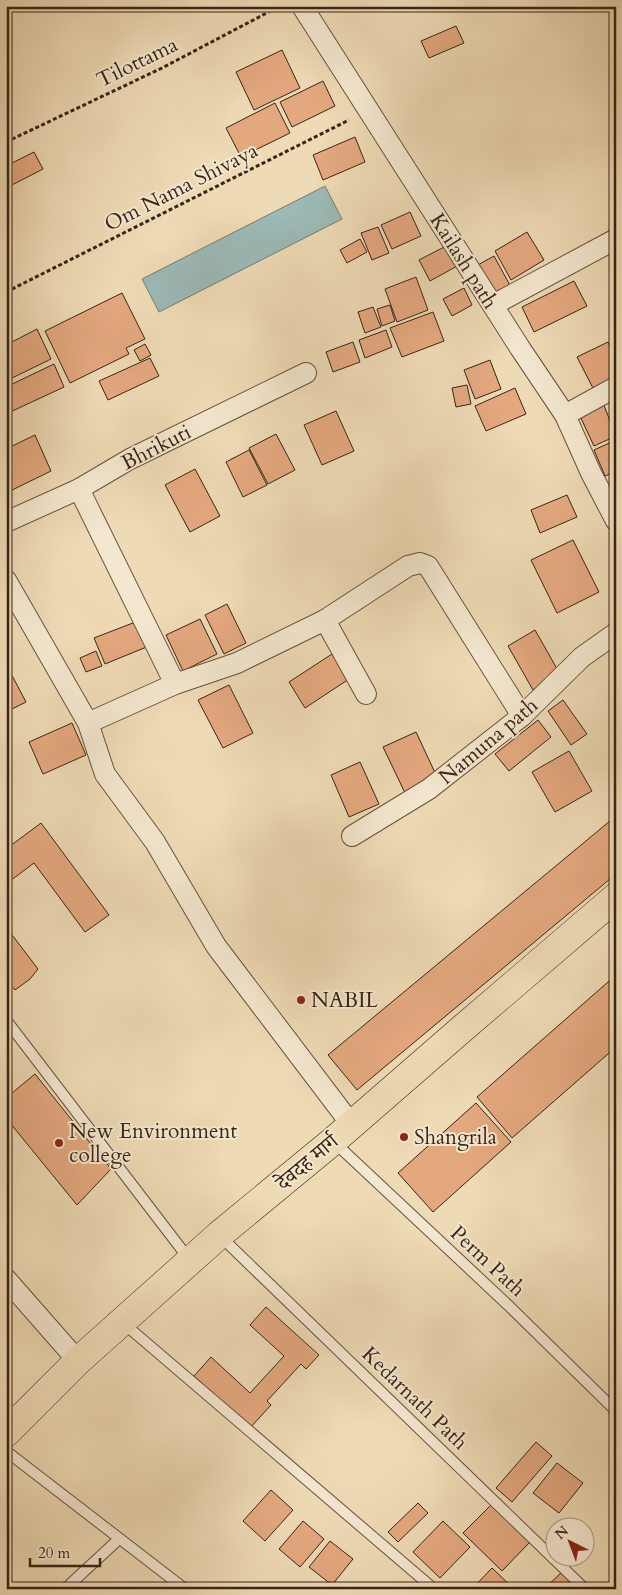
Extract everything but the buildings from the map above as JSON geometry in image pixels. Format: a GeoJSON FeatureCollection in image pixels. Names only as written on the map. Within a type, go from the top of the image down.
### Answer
{"type":"FeatureCollection","features":[{"type":"Feature","properties":{"kind":"main road","name":"देवदह मार्ग"},"geometry":{"type":"LineString","coordinates":[[6,1433],[78,1361],[190,1260],[342,1133],[616,898]]}},
{"type":"Feature","properties":{"kind":"street","name":"Kailash path"},"geometry":{"type":"LineString","coordinates":[[302,6],[565,415],[591,473],[616,521]]}},
{"type":"Feature","properties":{"kind":"street"},"geometry":{"type":"LineString","coordinates":[[493,305],[616,239]]}},
{"type":"Feature","properties":{"kind":"street","name":"Bhrikuti"},"geometry":{"type":"LineString","coordinates":[[6,522],[80,489],[130,459],[306,373]]}},
{"type":"Feature","properties":{"kind":"street"},"geometry":{"type":"LineString","coordinates":[[565,415],[616,387]]}},
{"type":"Feature","properties":{"kind":"street"},"geometry":{"type":"LineString","coordinates":[[80,489],[175,684]]}},
{"type":"Feature","properties":{"kind":"street"},"geometry":{"type":"LineString","coordinates":[[88,723],[175,684],[237,663],[325,620],[408,566],[420,563],[428,566],[522,716]]}},
{"type":"Feature","properties":{"kind":"street"},"geometry":{"type":"LineString","coordinates":[[6,580],[88,723],[105,774],[155,842],[216,946],[342,1133]]}},
{"type":"Feature","properties":{"kind":"street"},"geometry":{"type":"LineString","coordinates":[[325,620],[366,694]]}},
{"type":"Feature","properties":{"kind":"street","name":"Namuna path"},"geometry":{"type":"LineString","coordinates":[[352,836],[429,790],[522,716],[582,657],[616,633]]}},
{"type":"Feature","properties":{"kind":"street"},"geometry":{"type":"LineString","coordinates":[[6,1279],[78,1361]]}},
{"type":"Feature","properties":{"kind":"lane"},"geometry":{"type":"LineString","coordinates":[[6,1020],[190,1260]]}},
{"type":"Feature","properties":{"kind":"lane","name":"Perm Path"},"geometry":{"type":"LineString","coordinates":[[342,1133],[509,1306],[616,1411]]}},
{"type":"Feature","properties":{"kind":"lane","name":"Kedarnath Path"},"geometry":{"type":"LineString","coordinates":[[219,1235],[585,1589]]}},
{"type":"Feature","properties":{"kind":"lane"},"geometry":{"type":"LineString","coordinates":[[122,1322],[434,1589]]}},
{"type":"Feature","properties":{"kind":"lane"},"geometry":{"type":"LineString","coordinates":[[6,1451],[185,1589]]}},
{"type":"Feature","properties":{"kind":"lane"},"geometry":{"type":"LineString","coordinates":[[65,1589],[119,1539]]}},
{"type":"Feature","properties":{"kind":"path","name":"Tilottama"},"geometry":{"type":"LineString","coordinates":[[6,142],[162,68],[280,6]]}},
{"type":"Feature","properties":{"kind":"path","name":"Om Nama Shivaya"},"geometry":{"type":"LineString","coordinates":[[6,292],[370,110]]}},
{"type":"Feature","properties":{"kind":"water"},"geometry":{"type":"Polygon","coordinates":[[[325,186],[342,219],[159,312],[142,279],[325,186]]]}},
{"type":"Feature","properties":{"kind":"place","name":"NABIL"},"geometry":{"type":"Point","coordinates":[301,1000]}},
{"type":"Feature","properties":{"kind":"place","name":"Shangrila"},"geometry":{"type":"Point","coordinates":[404,1137]}},
{"type":"Feature","properties":{"kind":"place","name":"New Environment college"},"geometry":{"type":"Point","coordinates":[59,1143]}}]}
